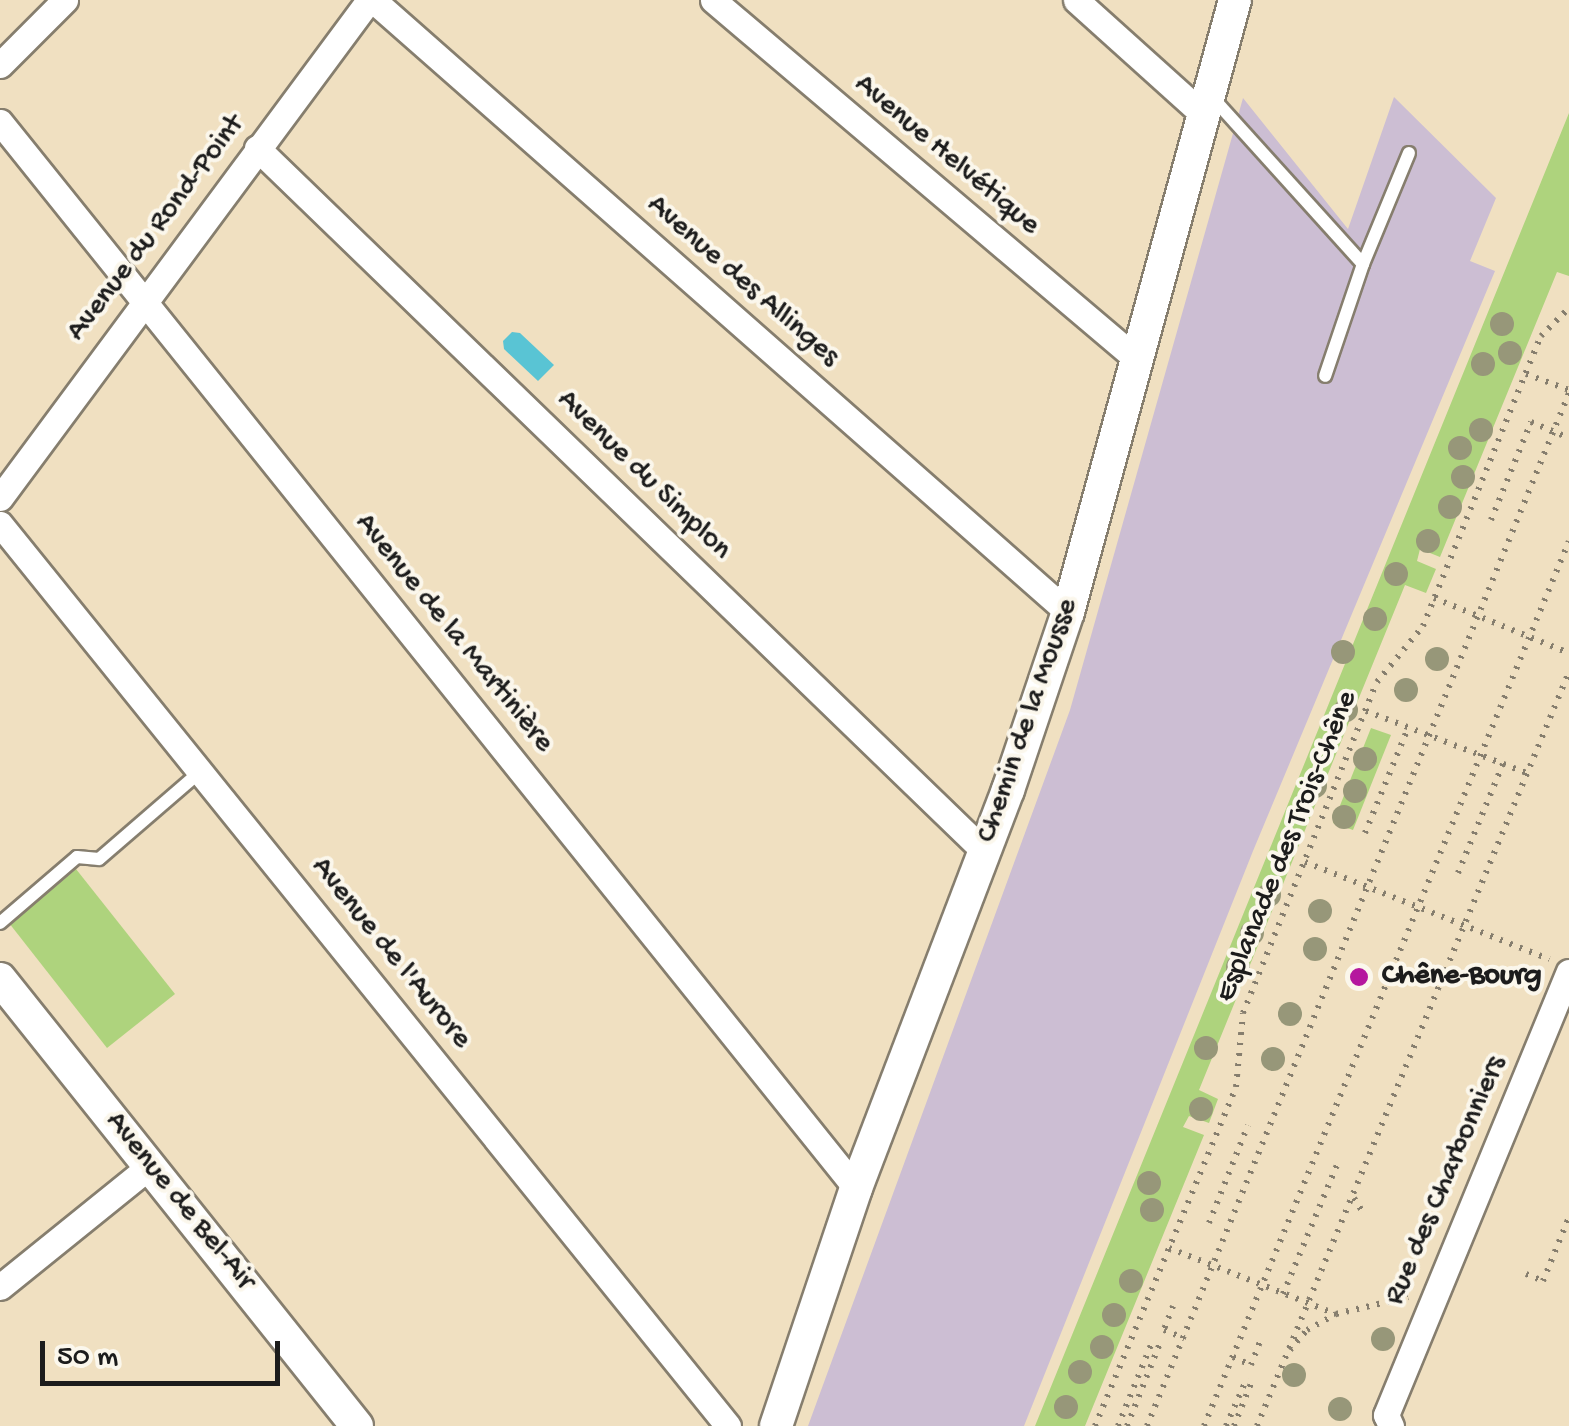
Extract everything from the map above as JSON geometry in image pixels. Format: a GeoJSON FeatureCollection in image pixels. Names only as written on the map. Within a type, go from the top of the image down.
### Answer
{"type":"FeatureCollection","features":[{"type":"Feature","properties":{"kind":"street"},"geometry":{"type":"LineString","coordinates":[[0,65],[65,0]]}},
{"type":"Feature","properties":{"kind":"street","name":"Avenue du Rond-Point"},"geometry":{"type":"LineString","coordinates":[[0,498],[144,300],[372,0]]}},
{"type":"Feature","properties":{"kind":"street","name":"Avenue des Allinges"},"geometry":{"type":"LineString","coordinates":[[372,0],[1068,612]]}},
{"type":"Feature","properties":{"kind":"street","name":"Avenue Helvétique"},"geometry":{"type":"LineString","coordinates":[[713,0],[1139,360]]}},
{"type":"Feature","properties":{"kind":"street"},"geometry":{"type":"LineString","coordinates":[[1076,0],[1207,106]]}},
{"type":"Feature","properties":{"kind":"street","name":"Chemin de la Mousse"},"geometry":{"type":"LineString","coordinates":[[776,1426],[856,1188],[984,851],[1068,612],[1235,0]]}},
{"type":"Feature","properties":{"kind":"street","name":"Avenue de la Martinière"},"geometry":{"type":"LineString","coordinates":[[0,122],[856,1188]]}},
{"type":"Feature","properties":{"kind":"street","name":"Avenue du Simplon"},"geometry":{"type":"LineString","coordinates":[[258,148],[984,851]]}},
{"type":"Feature","properties":{"kind":"street","name":"Avenue de l'Aurore"},"geometry":{"type":"LineString","coordinates":[[0,524],[728,1426]]}},
{"type":"Feature","properties":{"kind":"street","name":"Rue des Charbonniers"},"geometry":{"type":"LineString","coordinates":[[1389,1421],[1563,967]]}},
{"type":"Feature","properties":{"kind":"street","name":"Avenue de Bel-Air"},"geometry":{"type":"LineString","coordinates":[[0,979],[357,1426]]}},
{"type":"Feature","properties":{"kind":"street"},"geometry":{"type":"LineString","coordinates":[[0,1287],[150,1166]]}},
{"type":"Feature","properties":{"kind":"lane"},"geometry":{"type":"LineString","coordinates":[[1207,106],[1363,264]]}},
{"type":"Feature","properties":{"kind":"lane"},"geometry":{"type":"LineString","coordinates":[[1325,376],[1363,264],[1409,153]]}},
{"type":"Feature","properties":{"kind":"lane"},"geometry":{"type":"LineString","coordinates":[[0,923],[76,858],[99,858],[200,770]]}},
{"type":"Feature","properties":{"kind":"path","name":"Esplanade des Trois-Chêne"},"geometry":{"type":"LineString","coordinates":[[1094,1426],[1236,1087],[1243,1013],[1377,682],[1423,626],[1541,336],[1569,308]]}},
{"type":"Feature","properties":{"kind":"path"},"geometry":{"type":"LineString","coordinates":[[1148,1426],[1569,392],[1526,374]]}},
{"type":"Feature","properties":{"kind":"path"},"geometry":{"type":"LineString","coordinates":[[1491,520],[1531,422],[1569,438]]}},
{"type":"Feature","properties":{"kind":"path"},"geometry":{"type":"LineString","coordinates":[[1204,1426],[1569,541]]}},
{"type":"Feature","properties":{"kind":"path"},"geometry":{"type":"LineString","coordinates":[[1434,598],[1569,653]]}},
{"type":"Feature","properties":{"kind":"path"},"geometry":{"type":"LineString","coordinates":[[1257,1426],[1569,672]]}},
{"type":"Feature","properties":{"kind":"path"},"geometry":{"type":"LineString","coordinates":[[1366,711],[1527,773]]}},
{"type":"Feature","properties":{"kind":"path"},"geometry":{"type":"LineString","coordinates":[[1365,833],[1408,728]]}},
{"type":"Feature","properties":{"kind":"path"},"geometry":{"type":"LineString","coordinates":[[1458,872],[1504,764]]}},
{"type":"Feature","properties":{"kind":"path"},"geometry":{"type":"LineString","coordinates":[[1305,862],[1563,967]]}},
{"type":"Feature","properties":{"kind":"path"},"geometry":{"type":"LineString","coordinates":[[1209,1222],[1248,1125]]}},
{"type":"Feature","properties":{"kind":"path"},"geometry":{"type":"LineString","coordinates":[[1283,1294],[1338,1160]]}},
{"type":"Feature","properties":{"kind":"path"},"geometry":{"type":"LineString","coordinates":[[1353,1198],[1364,1214]]}},
{"type":"Feature","properties":{"kind":"path"},"geometry":{"type":"LineString","coordinates":[[1526,1274],[1543,1280],[1569,1217]]}},
{"type":"Feature","properties":{"kind":"path"},"geometry":{"type":"LineString","coordinates":[[1169,1248],[1336,1314]]}},
{"type":"Feature","properties":{"kind":"path"},"geometry":{"type":"LineString","coordinates":[[1286,1354],[1307,1330],[1336,1314],[1438,1289]]}},
{"type":"Feature","properties":{"kind":"path"},"geometry":{"type":"LineString","coordinates":[[1173,1306],[1164,1330],[1184,1338]]}},
{"type":"Feature","properties":{"kind":"path"},"geometry":{"type":"LineString","coordinates":[[1233,1358],[1251,1365],[1260,1340]]}},
{"type":"Feature","properties":{"kind":"path"},"geometry":{"type":"LineString","coordinates":[[1118,1426],[1156,1342],[1127,1426]]}},
{"type":"Feature","properties":{"kind":"path"},"geometry":{"type":"LineString","coordinates":[[1230,1426],[1250,1380]]}},
{"type":"Feature","properties":{"kind":"shaded area"},"geometry":{"type":"Polygon","coordinates":[[[1394,97],[1496,198],[1470,261],[1495,271],[1253,851],[1024,1426],[808,1426],[1070,710],[1243,98],[1348,229],[1394,97]]]}},
{"type":"Feature","properties":{"kind":"green space"},"geometry":{"type":"Polygon","coordinates":[[[1569,113],[1569,276],[1557,272],[1440,557],[1420,549],[1417,561],[1436,569],[1426,593],[1405,585],[1199,1090],[1218,1099],[1209,1123],[1189,1116],[1183,1127],[1204,1135],[1085,1426],[1035,1426],[1569,113]]]}},
{"type":"Feature","properties":{"kind":"green space"},"geometry":{"type":"Polygon","coordinates":[[[1371,728],[1391,735],[1353,830],[1333,823],[1371,728]]]}},
{"type":"Feature","properties":{"kind":"green space"},"geometry":{"type":"Polygon","coordinates":[[[76,869],[175,994],[107,1048],[9,923],[76,869]]]}},
{"type":"Feature","properties":{"kind":"water"},"geometry":{"type":"Polygon","coordinates":[[[512,332],[520,333],[554,365],[538,381],[504,349],[503,341],[512,332]]]}},
{"type":"Feature","properties":{"kind":"place","name":"Chêne-Bourg"},"geometry":{"type":"Point","coordinates":[1359,977]}}]}
